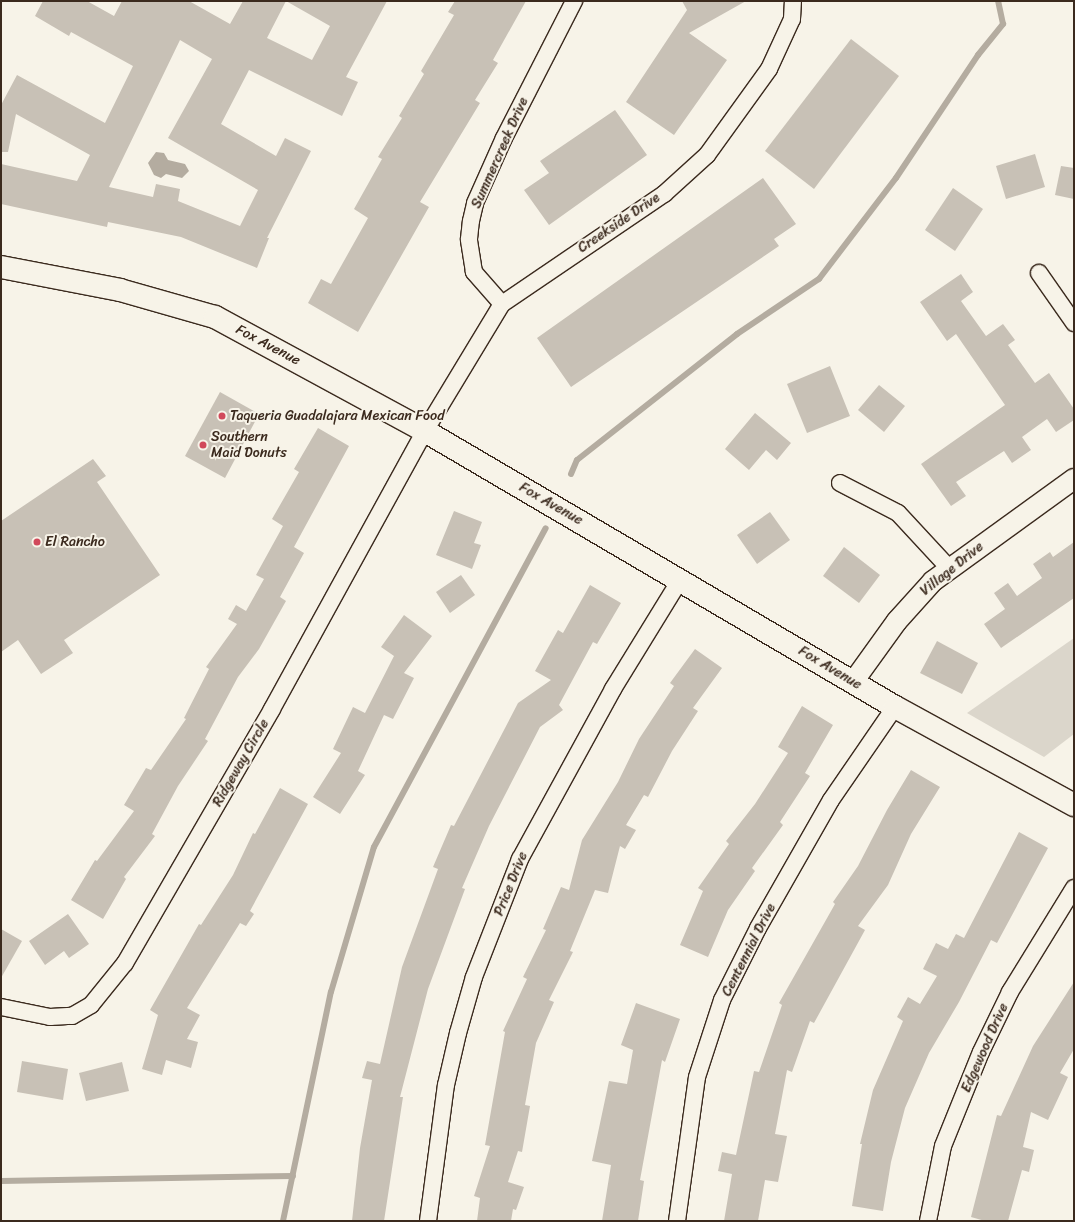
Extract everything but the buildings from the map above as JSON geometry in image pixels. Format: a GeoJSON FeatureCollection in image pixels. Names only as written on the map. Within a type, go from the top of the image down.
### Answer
{"type":"FeatureCollection","features":[{"type":"Feature","properties":{"kind":"main road","name":"Fox Avenue"},"geometry":{"type":"LineString","coordinates":[[1,267],[120,290],[215,317],[425,431],[895,707],[1074,805]]}},
{"type":"Feature","properties":{"kind":"street","name":"Summercreek Drive"},"geometry":{"type":"LineString","coordinates":[[502,304],[474,272],[469,239],[475,203],[504,138],[574,1]]}},
{"type":"Feature","properties":{"kind":"street","name":"Creekside Drive"},"geometry":{"type":"LineString","coordinates":[[425,431],[502,304],[664,194],[707,155],[769,69],[792,19],[793,1]]}},
{"type":"Feature","properties":{"kind":"street"},"geometry":{"type":"LineString","coordinates":[[1039,273],[1074,323]]}},
{"type":"Feature","properties":{"kind":"street","name":"Ridgeway Circle"},"geometry":{"type":"LineString","coordinates":[[1,1007],[50,1017],[72,1016],[91,1005],[125,963],[272,709],[425,431]]}},
{"type":"Feature","properties":{"kind":"street","name":"Village Drive"},"geometry":{"type":"LineString","coordinates":[[853,682],[908,607],[949,568],[1074,479]]}},
{"type":"Feature","properties":{"kind":"street"},"geometry":{"type":"LineString","coordinates":[[840,483],[898,513],[949,568]]}},
{"type":"Feature","properties":{"kind":"street","name":"Price Drive"},"geometry":{"type":"LineString","coordinates":[[428,1221],[446,1085],[458,1033],[474,977],[520,859],[613,689],[680,580]]}},
{"type":"Feature","properties":{"kind":"street","name":"Centennial Drive"},"geometry":{"type":"LineString","coordinates":[[677,1221],[697,1077],[711,1041],[722,1000],[758,928],[831,800],[895,707]]}},
{"type":"Feature","properties":{"kind":"street","name":"Edgewood Drive"},"geometry":{"type":"LineString","coordinates":[[928,1221],[943,1146],[981,1052],[1010,992],[1074,888]]}},
{"type":"Feature","properties":{"kind":"shaded area"},"geometry":{"type":"Polygon","coordinates":[[[156,152],[164,153],[168,160],[185,164],[189,171],[182,178],[166,174],[161,178],[154,175],[148,163],[156,152]]]}},
{"type":"Feature","properties":{"kind":"shaded area"},"geometry":{"type":"Polygon","coordinates":[[[1074,638],[1074,734],[1044,757],[967,713],[1074,638]]]}},
{"type":"Feature","properties":{"kind":"waterway"},"geometry":{"type":"LineString","coordinates":[[571,474],[577,460],[737,334],[819,279],[896,178],[978,55],[1003,24],[998,1]]}},
{"type":"Feature","properties":{"kind":"waterway"},"geometry":{"type":"LineString","coordinates":[[283,1221],[331,992],[374,847],[546,528]]}},
{"type":"Feature","properties":{"kind":"waterway"},"geometry":{"type":"LineString","coordinates":[[1,1181],[293,1176]]}},
{"type":"Feature","properties":{"kind":"place","name":"Taqueria Guadalajara Mexican Food"},"geometry":{"type":"Point","coordinates":[222,416]}},
{"type":"Feature","properties":{"kind":"place","name":"Southern Maid Donuts"},"geometry":{"type":"Point","coordinates":[203,445]}},
{"type":"Feature","properties":{"kind":"place","name":"El Rancho"},"geometry":{"type":"Point","coordinates":[37,542]}}]}
